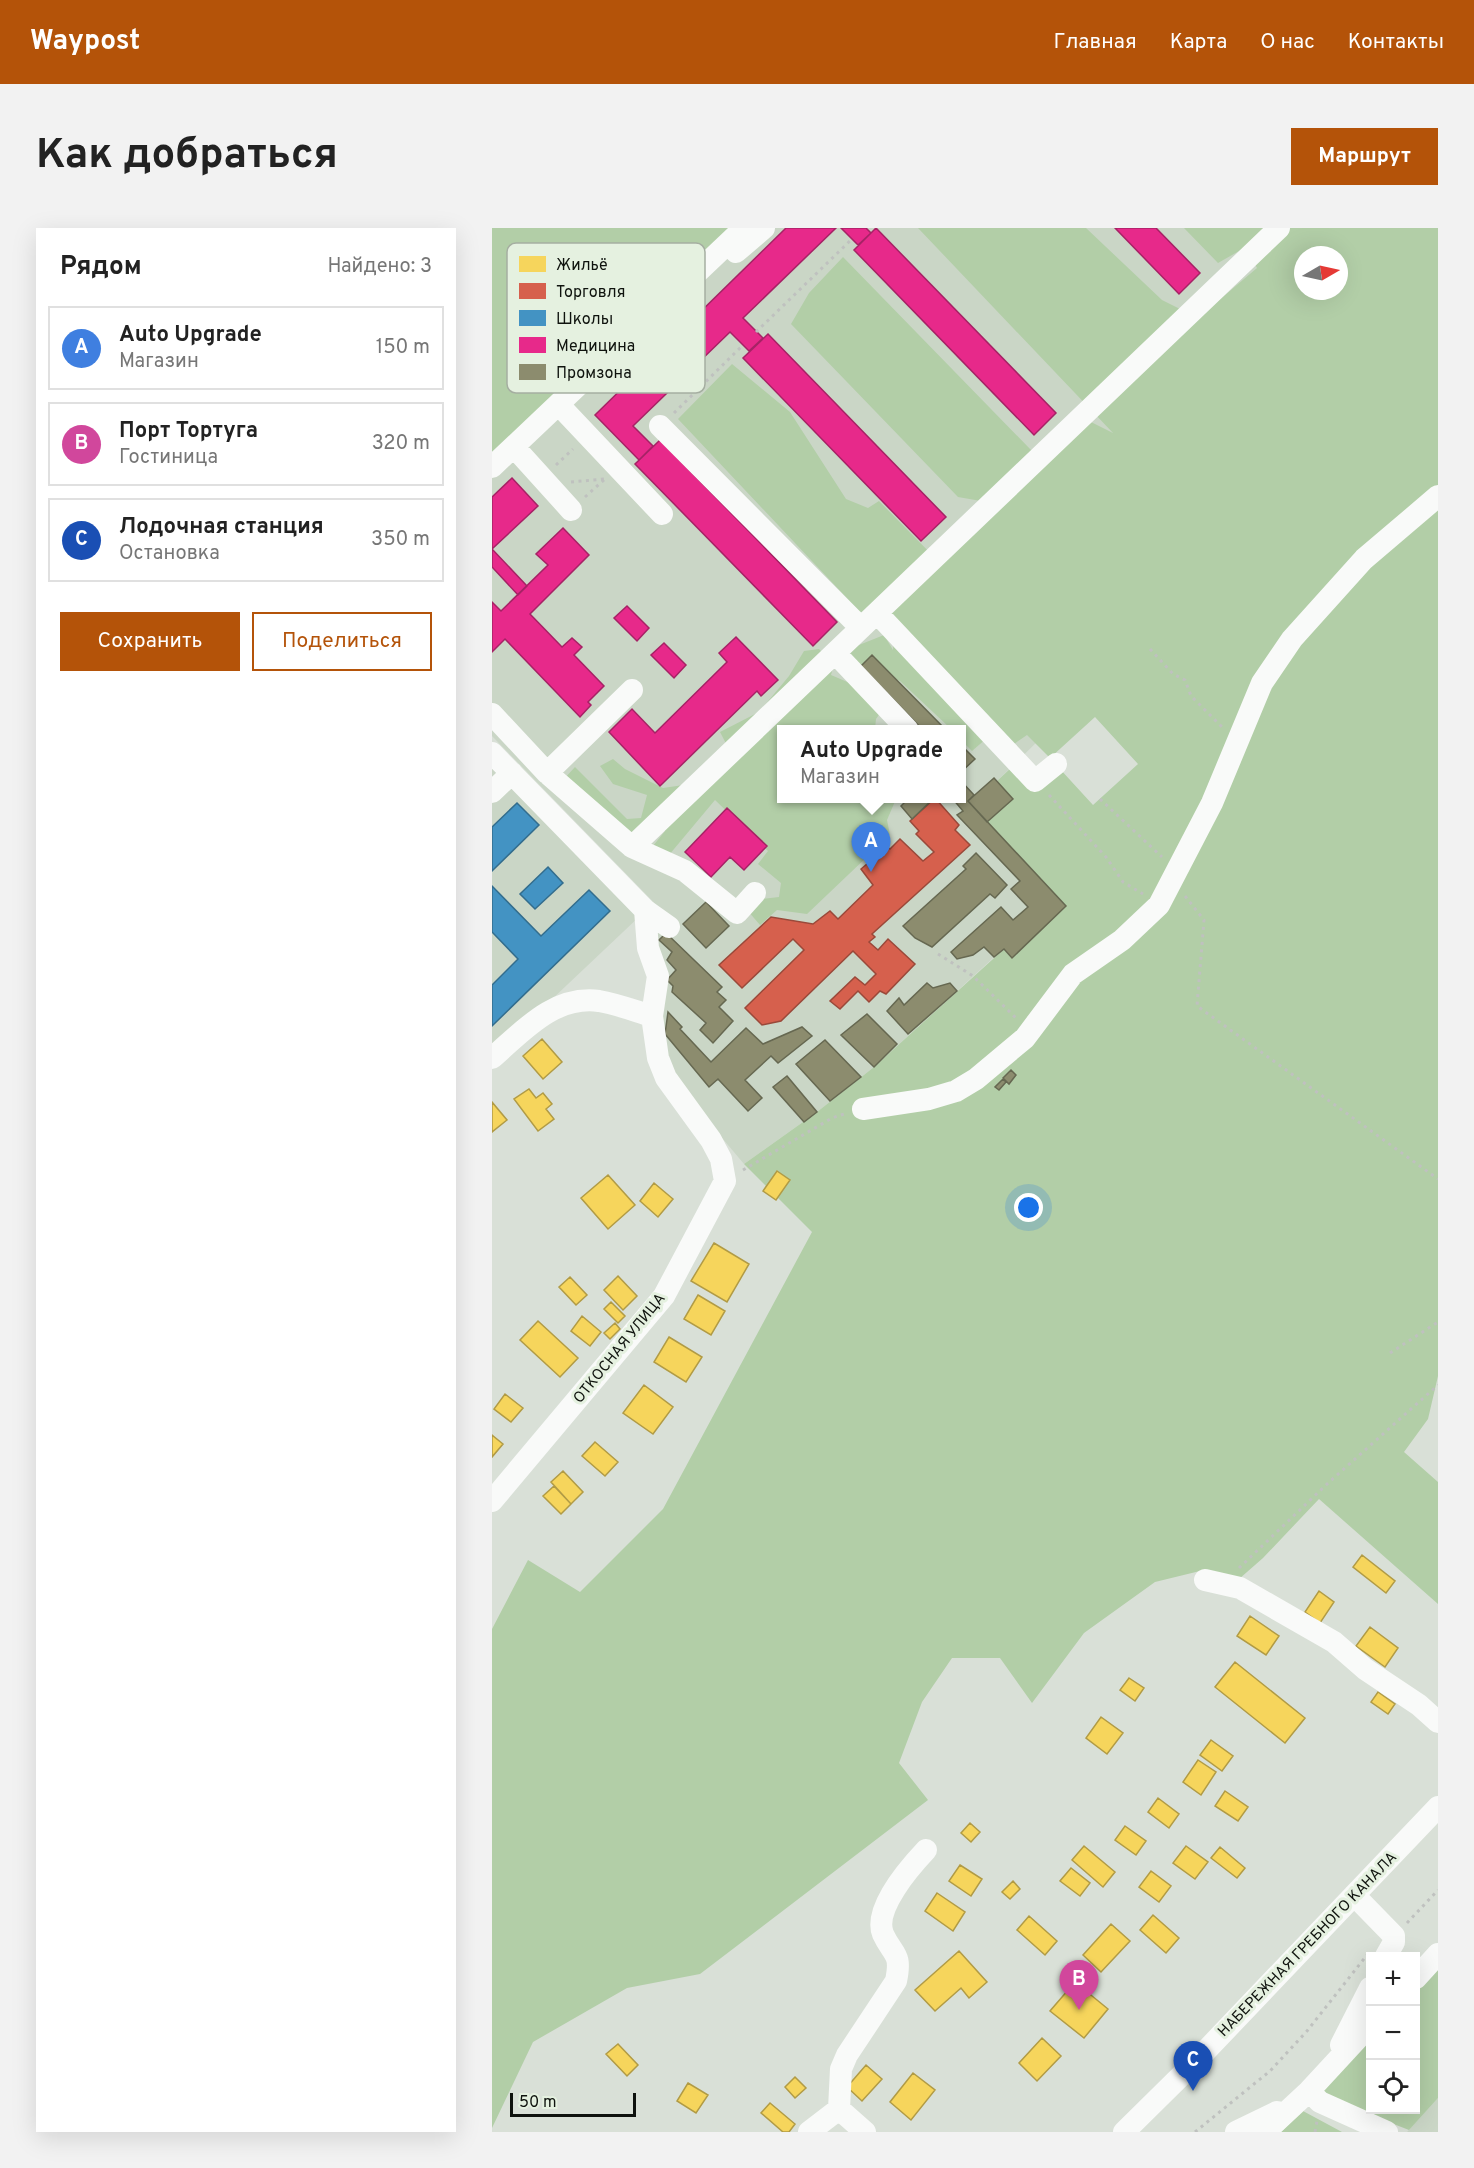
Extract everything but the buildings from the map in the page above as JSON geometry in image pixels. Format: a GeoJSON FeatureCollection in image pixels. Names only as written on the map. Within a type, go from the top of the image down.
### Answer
{"type":"FeatureCollection","features":[{"type":"Feature","properties":{"kind":"street"},"geometry":{"type":"LineString","coordinates":[[705,265],[744,228]]}},
{"type":"Feature","properties":{"kind":"street"},"geometry":{"type":"LineString","coordinates":[[705,265],[741,250],[764,228]]}},
{"type":"Feature","properties":{"kind":"street"},"geometry":{"type":"LineString","coordinates":[[632,847],[1279,228]]}},
{"type":"Feature","properties":{"kind":"street"},"geometry":{"type":"LineString","coordinates":[[492,467],[572,393]]}},
{"type":"Feature","properties":{"kind":"street"},"geometry":{"type":"LineString","coordinates":[[559,405],[588,435],[612,473],[662,514]]}},
{"type":"Feature","properties":{"kind":"street"},"geometry":{"type":"LineString","coordinates":[[660,426],[869,621],[1035,781],[1056,764]]}},
{"type":"Feature","properties":{"kind":"street"},"geometry":{"type":"LineString","coordinates":[[514,447],[570,510]]}},
{"type":"Feature","properties":{"kind":"street"},"geometry":{"type":"LineString","coordinates":[[863,1109],[928,1099],[956,1091],[976,1079],[1024,1038],[1073,974],[1122,940],[1159,905],[1212,803],[1262,683],[1292,639],[1364,559],[1438,496]]}},
{"type":"Feature","properties":{"kind":"street"},"geometry":{"type":"LineString","coordinates":[[835,653],[904,725]]}},
{"type":"Feature","properties":{"kind":"street"},"geometry":{"type":"LineString","coordinates":[[547,773],[632,690]]}},
{"type":"Feature","properties":{"kind":"street"},"geometry":{"type":"LineString","coordinates":[[492,714],[547,773],[632,847],[685,871],[736,913],[755,893]]}},
{"type":"Feature","properties":{"kind":"street"},"geometry":{"type":"LineString","coordinates":[[492,753],[645,910],[669,927]]}},
{"type":"Feature","properties":{"kind":"street"},"geometry":{"type":"LineString","coordinates":[[492,792],[512,773]]}},
{"type":"Feature","properties":{"kind":"street"},"geometry":{"type":"LineString","coordinates":[[645,910],[648,948],[658,976],[652,1016],[658,1058],[666,1078],[711,1140],[721,1159],[725,1181]]}},
{"type":"Feature","properties":{"kind":"street"},"geometry":{"type":"LineString","coordinates":[[492,1058],[541,1015],[562,1004],[598,1001],[652,1016]]}},
{"type":"Feature","properties":{"kind":"street","name":"ОТКОСНАЯ УЛИЦА"},"geometry":{"type":"LineString","coordinates":[[492,1501],[664,1296],[725,1181]]}},
{"type":"Feature","properties":{"kind":"street"},"geometry":{"type":"LineString","coordinates":[[1214,1582],[1240,1588],[1334,1642],[1365,1669],[1419,1705],[1438,1722]]}},
{"type":"Feature","properties":{"kind":"street","name":"НАБЕРЕЖНАЯ ГРЕБНОГО КАНАЛА"},"geometry":{"type":"LineString","coordinates":[[1124,2132],[1198,2059],[1438,1807]]}},
{"type":"Feature","properties":{"kind":"street"},"geometry":{"type":"LineString","coordinates":[[865,2132],[840,2109],[841,2069],[847,2055],[896,1981],[899,1967],[896,1951],[884,1935],[883,1912],[906,1872],[926,1850]]}},
{"type":"Feature","properties":{"kind":"street"},"geometry":{"type":"LineString","coordinates":[[1354,1895],[1390,1946]]}},
{"type":"Feature","properties":{"kind":"street"},"geometry":{"type":"LineString","coordinates":[[1420,1974],[1438,1954]]}},
{"type":"Feature","properties":{"kind":"street"},"geometry":{"type":"LineString","coordinates":[[1329,2068],[1366,1998]]}},
{"type":"Feature","properties":{"kind":"street"},"geometry":{"type":"LineString","coordinates":[[1265,2132],[1366,2030]]}},
{"type":"Feature","properties":{"kind":"street"},"geometry":{"type":"LineString","coordinates":[[1236,2132],[1302,2097],[1320,2102],[1387,2132]]}},
{"type":"Feature","properties":{"kind":"street"},"geometry":{"type":"LineString","coordinates":[[809,2132],[840,2109]]}},
{"type":"Feature","properties":{"kind":"path"},"geometry":{"type":"LineString","coordinates":[[756,332],[852,239]]}},
{"type":"Feature","properties":{"kind":"path"},"geometry":{"type":"LineString","coordinates":[[705,382],[743,345]]}},
{"type":"Feature","properties":{"kind":"path"},"geometry":{"type":"LineString","coordinates":[[660,426],[694,393]]}},
{"type":"Feature","properties":{"kind":"path"},"geometry":{"type":"LineString","coordinates":[[544,481],[588,435]]}},
{"type":"Feature","properties":{"kind":"path"},"geometry":{"type":"LineString","coordinates":[[544,481],[612,473]]}},
{"type":"Feature","properties":{"kind":"path"},"geometry":{"type":"LineString","coordinates":[[570,510],[612,473]]}},
{"type":"Feature","properties":{"kind":"path"},"geometry":{"type":"LineString","coordinates":[[1150,649],[1173,675],[1185,680],[1191,696],[1236,741]]}},
{"type":"Feature","properties":{"kind":"path"},"geometry":{"type":"LineString","coordinates":[[1035,781],[1106,857],[1124,882],[1159,905]]}},
{"type":"Feature","properties":{"kind":"path"},"geometry":{"type":"LineString","coordinates":[[1100,799],[1175,876],[1204,920],[1197,1006],[1438,1179]]}},
{"type":"Feature","properties":{"kind":"path"},"geometry":{"type":"LineString","coordinates":[[938,954],[973,976],[1030,1030]]}},
{"type":"Feature","properties":{"kind":"path"},"geometry":{"type":"LineString","coordinates":[[725,1181],[832,1118],[863,1109]]}},
{"type":"Feature","properties":{"kind":"path"},"geometry":{"type":"LineString","coordinates":[[1390,1353],[1438,1322]]}},
{"type":"Feature","properties":{"kind":"path"},"geometry":{"type":"LineString","coordinates":[[1214,1582],[1438,1385]]}},
{"type":"Feature","properties":{"kind":"path"},"geometry":{"type":"LineString","coordinates":[[1196,2132],[1269,2071],[1307,2031],[1366,1956],[1390,1946],[1438,1890]]}},
{"type":"Feature","properties":{"kind":"shaded area"},"geometry":{"type":"Polygon","coordinates":[[[492,228],[1438,228],[1438,349],[997,781],[1066,906],[1012,958],[1003,949],[874,1067],[817,1112],[744,1164],[701,1113],[663,1053],[653,939],[669,918],[492,736],[492,228]]]}},
{"type":"Feature","properties":{"kind":"shaded area"},"geometry":{"type":"Polygon","coordinates":[[[492,761],[641,915],[492,1052],[492,761]]]}},
{"type":"Feature","properties":{"kind":"shaded area"},"geometry":{"type":"Polygon","coordinates":[[[1438,2098],[1438,2132],[1407,2132],[1438,2098]]]}},
{"type":"Feature","properties":{"kind":"green space"},"geometry":{"type":"Polygon","coordinates":[[[492,228],[731,228],[705,253],[705,243],[507,243],[507,393],[557,393],[492,455],[492,228]]]}},
{"type":"Feature","properties":{"kind":"green space"},"geometry":{"type":"Polygon","coordinates":[[[918,228],[1086,228],[1162,300],[1198,318],[1257,268],[1246,247],[1218,263],[1184,228],[1438,228],[1438,1376],[1428,1419],[1404,1452],[1438,1482],[1438,1604],[1319,1499],[1263,1558],[1239,1579],[1200,1571],[1155,1582],[1084,1633],[1032,1703],[1000,1658],[952,1658],[922,1702],[899,1763],[928,1800],[700,1974],[627,1988],[533,2042],[492,2128],[492,1629],[528,1560],[580,1592],[663,1509],[812,1232],[744,1164],[817,1112],[874,1067],[1004,949],[1013,957],[1066,906],[987,822],[997,781],[1012,767],[1060,769],[1093,805],[1138,764],[1095,717],[1050,758],[1027,735],[1011,746],[995,731],[972,751],[966,745],[966,725],[947,725],[900,681],[877,671],[888,702],[876,719],[875,725],[777,725],[777,803],[894,803],[887,820],[890,835],[807,914],[777,910],[760,925],[748,911],[761,899],[779,897],[781,883],[758,864],[768,851],[715,800],[669,855],[653,846],[665,831],[653,821],[633,835],[563,780],[575,767],[627,819],[641,818],[647,795],[613,784],[600,766],[613,759],[625,769],[663,788],[711,781],[732,755],[720,732],[759,712],[789,676],[804,651],[819,649],[834,664],[831,675],[859,687],[847,660],[854,647],[884,635],[893,650],[894,626],[859,611],[678,419],[732,364],[790,412],[846,499],[868,508],[879,501],[940,563],[981,501],[958,497],[791,324],[809,293],[843,257],[1032,451],[1089,421],[1113,433],[918,228]]]}},
{"type":"Feature","properties":{"kind":"green space"},"geometry":{"type":"Polygon","coordinates":[[[1438,1967],[1438,2098],[1409,2130],[1368,2114],[1420,2114],[1420,1986],[1438,1967]]]}},
{"type":"Feature","properties":{"kind":"green space"},"geometry":{"type":"Polygon","coordinates":[[[1366,2041],[1366,2113],[1332,2100],[1320,2088],[1366,2041]]]}},
{"type":"Feature","properties":{"kind":"green space"},"geometry":{"type":"Polygon","coordinates":[[[1303,2111],[1342,2132],[1281,2132],[1303,2111]]]}},
{"type":"Feature","properties":{"kind":"place","name":"Auto Upgrade"},"geometry":{"type":"Point","coordinates":[871,872]}},
{"type":"Feature","properties":{"kind":"place","name":"Порт Тортуга"},"geometry":{"type":"Point","coordinates":[1079,2010]}},
{"type":"Feature","properties":{"kind":"place","name":"Лодочная станция"},"geometry":{"type":"Point","coordinates":[1193,2091]}}]}
